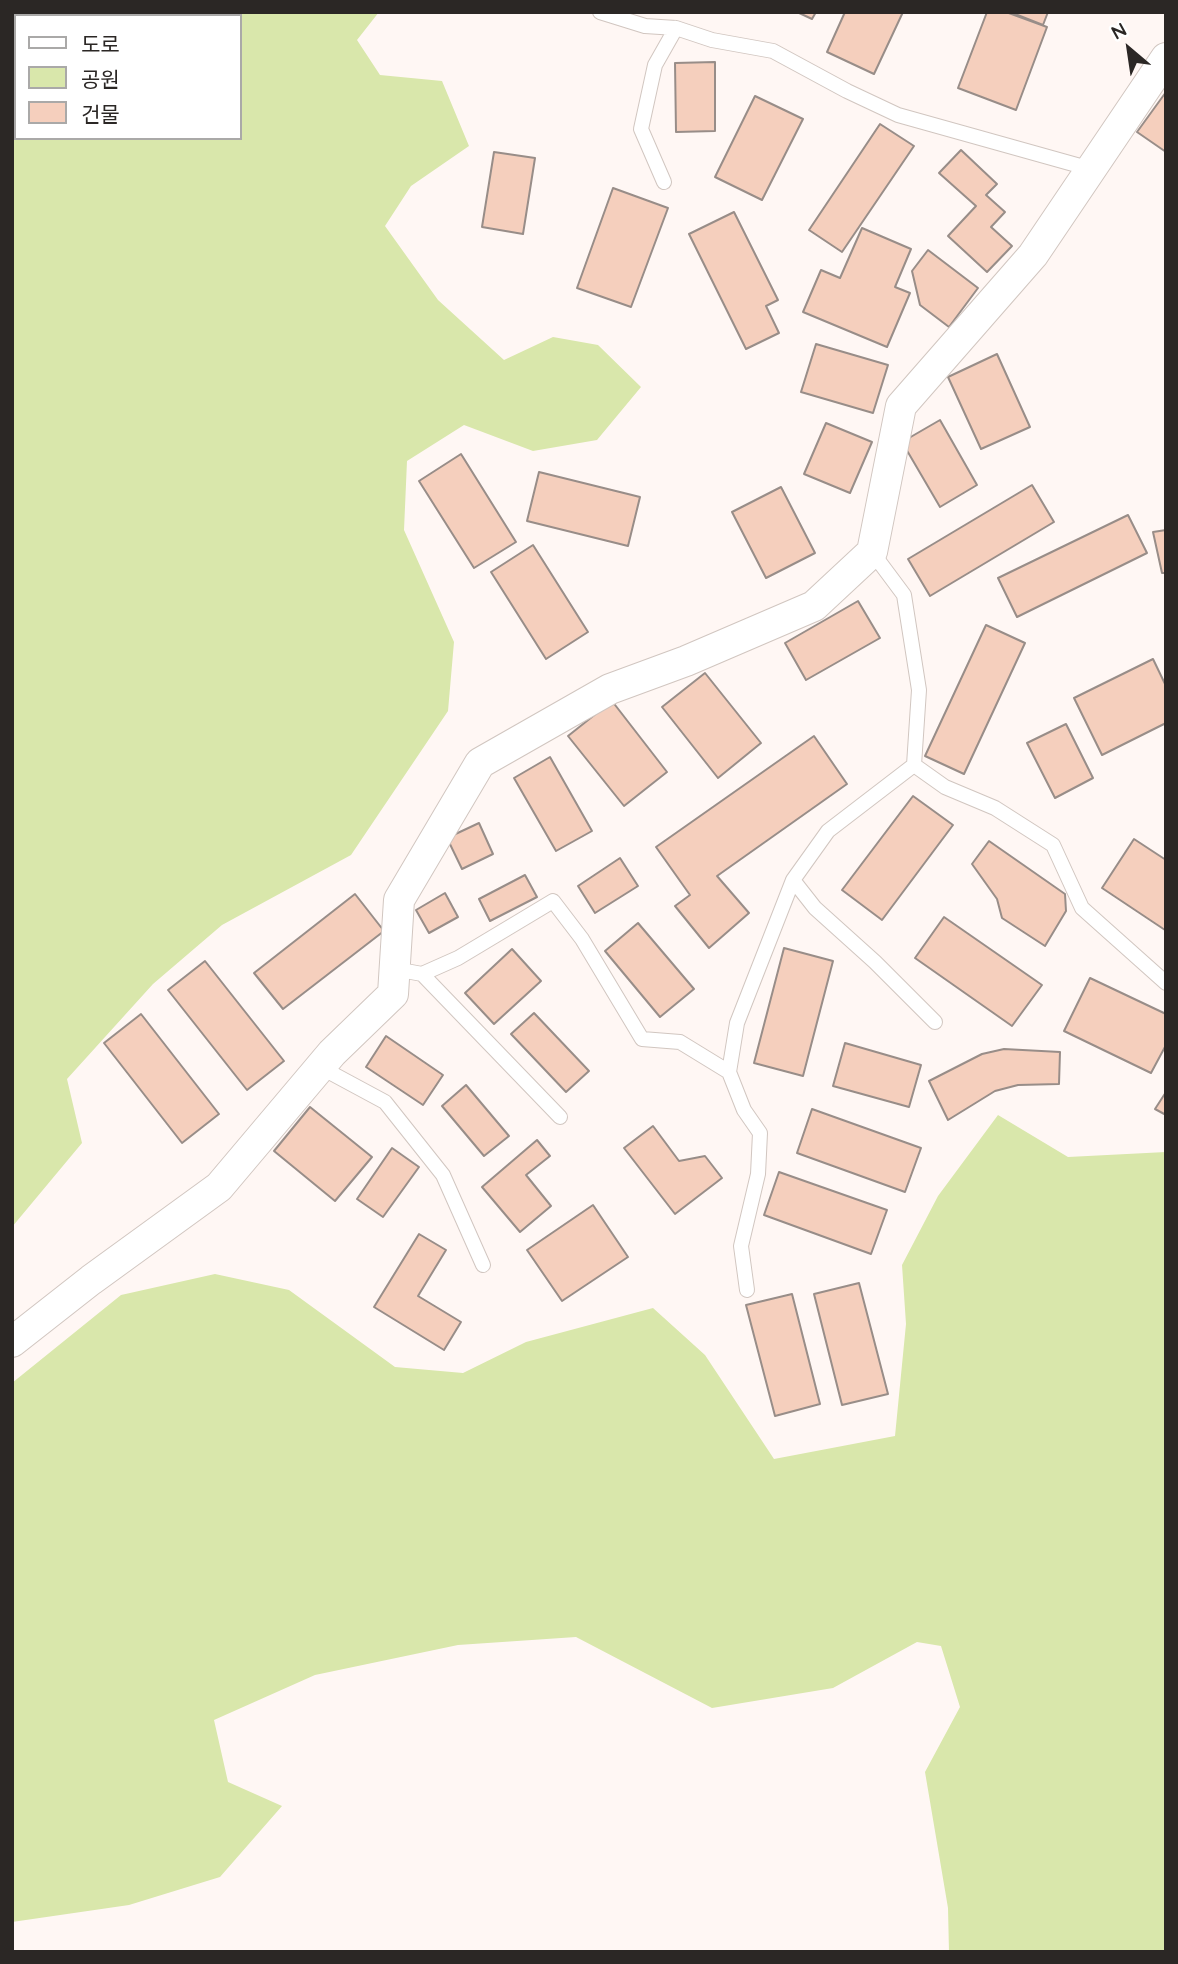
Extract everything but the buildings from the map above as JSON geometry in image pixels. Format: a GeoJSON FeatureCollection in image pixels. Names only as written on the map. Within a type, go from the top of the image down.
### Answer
{"type":"FeatureCollection","features":[{"type":"Feature","properties":{"kind":"street"},"geometry":{"type":"LineString","coordinates":[[12,1342],[91,1280],[219,1187],[332,1053],[393,994],[408,972],[399,900],[480,763],[610,688],[686,661],[814,606],[872,552],[901,406],[1033,255],[1166,58]]}},
{"type":"Feature","properties":{"kind":"lane"},"geometry":{"type":"LineString","coordinates":[[600,12],[645,26],[676,28],[712,40],[773,51],[898,115],[1091,169]]}},
{"type":"Feature","properties":{"kind":"lane"},"geometry":{"type":"LineString","coordinates":[[664,182],[641,129],[655,65],[676,28]]}},
{"type":"Feature","properties":{"kind":"lane"},"geometry":{"type":"LineString","coordinates":[[747,1290],[741,1246],[758,1174],[760,1133],[744,1110],[729,1072],[737,1023],[793,880],[828,831],[914,765],[919,690],[904,595],[872,552]]}},
{"type":"Feature","properties":{"kind":"lane"},"geometry":{"type":"LineString","coordinates":[[914,765],[945,788],[995,808],[1053,845],[1082,908],[1166,983]]}},
{"type":"Feature","properties":{"kind":"lane"},"geometry":{"type":"LineString","coordinates":[[793,880],[815,908],[876,962],[935,1022]]}},
{"type":"Feature","properties":{"kind":"lane"},"geometry":{"type":"LineString","coordinates":[[408,972],[458,958],[554,901],[582,939],[642,1040],[680,1042],[729,1072]]}},
{"type":"Feature","properties":{"kind":"lane"},"geometry":{"type":"LineString","coordinates":[[408,972],[560,1117]]}},
{"type":"Feature","properties":{"kind":"lane"},"geometry":{"type":"LineString","coordinates":[[320,1067],[385,1102],[443,1175],[483,1265]]}},
{"type":"Feature","properties":{"kind":"green space"},"geometry":{"type":"Polygon","coordinates":[[[12,12],[379,12],[357,40],[380,75],[442,81],[469,146],[411,186],[385,226],[438,300],[504,360],[553,337],[598,345],[641,387],[597,440],[533,451],[464,425],[407,461],[404,530],[454,642],[448,711],[351,855],[222,925],[153,984],[67,1079],[82,1143],[12,1227],[12,12]]]}},
{"type":"Feature","properties":{"kind":"green space"},"geometry":{"type":"Polygon","coordinates":[[[998,1115],[1068,1157],[1166,1152],[1166,1952],[949,1952],[948,1908],[925,1772],[960,1707],[941,1646],[917,1642],[833,1688],[712,1708],[576,1637],[458,1645],[315,1675],[214,1720],[228,1782],[282,1806],[220,1877],[129,1905],[12,1922],[12,1383],[121,1295],[215,1274],[289,1290],[395,1367],[463,1373],[526,1342],[653,1308],[705,1355],[774,1459],[895,1436],[906,1324],[902,1265],[938,1196],[998,1115]]]}}]}
